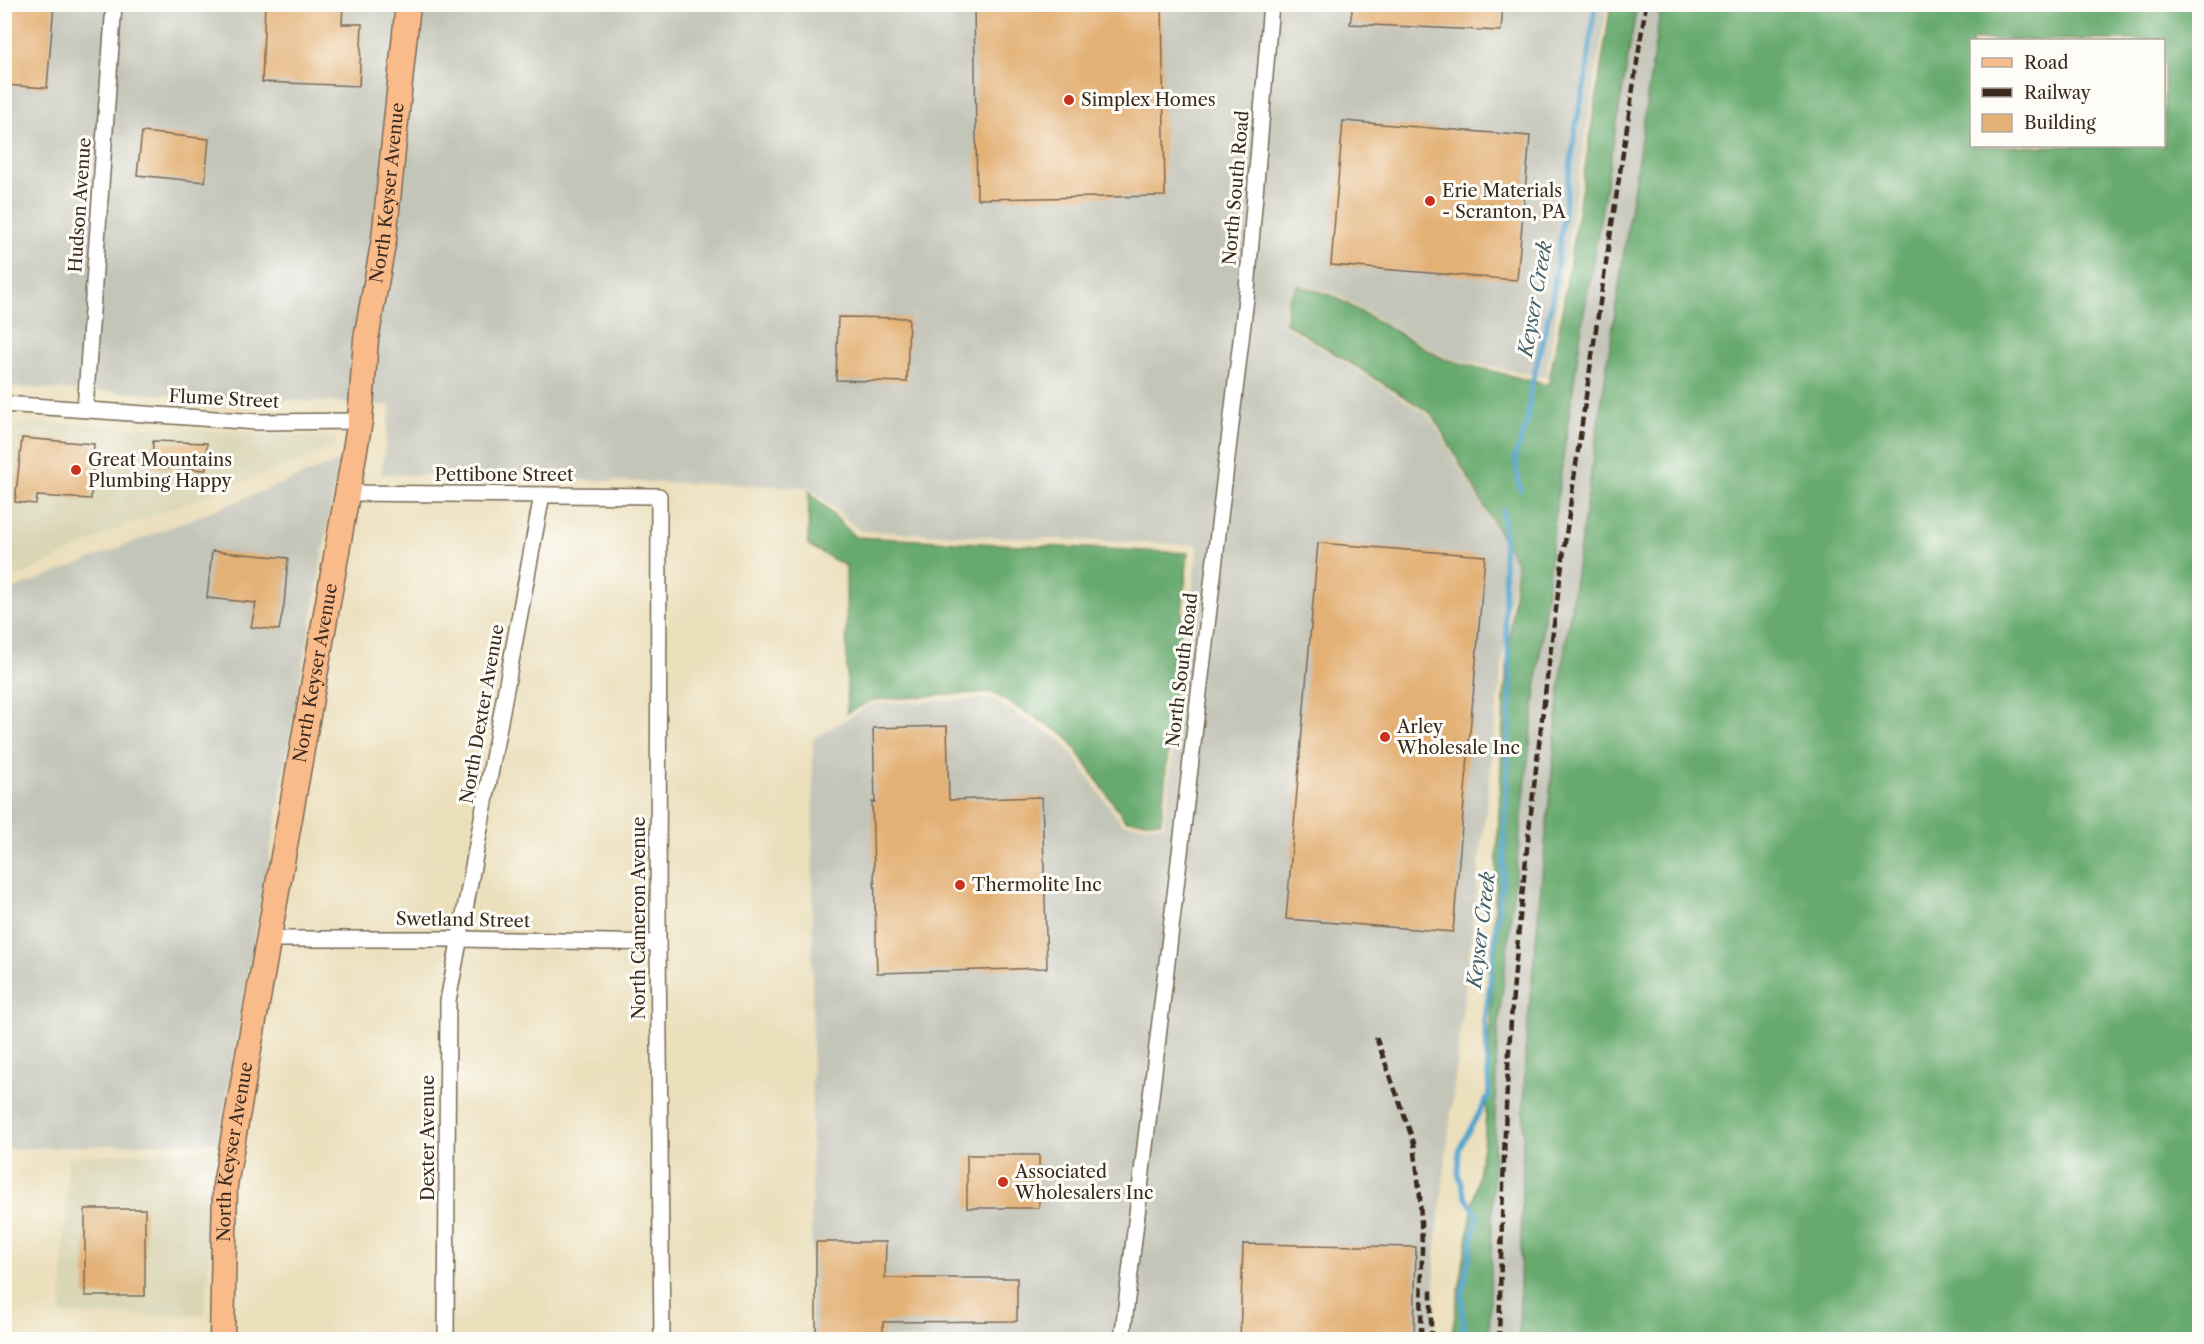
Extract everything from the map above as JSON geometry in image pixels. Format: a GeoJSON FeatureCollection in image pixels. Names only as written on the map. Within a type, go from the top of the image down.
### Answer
{"type":"FeatureCollection","features":[{"type":"Feature","properties":{"kind":"main road","name":"North Keyser Avenue"},"geometry":{"type":"LineString","coordinates":[[222,1340],[225,1185],[349,493],[360,421],[366,339],[384,239],[408,4]]}},
{"type":"Feature","properties":{"kind":"street","name":"Hudson Avenue"},"geometry":{"type":"LineString","coordinates":[[85,409],[114,4]]}},
{"type":"Feature","properties":{"kind":"street","name":"North South Road"},"geometry":{"type":"LineString","coordinates":[[1122,1340],[1247,290],[1270,4]]}},
{"type":"Feature","properties":{"kind":"street","name":"Flume Street"},"geometry":{"type":"LineString","coordinates":[[4,404],[257,422],[360,421]]}},
{"type":"Feature","properties":{"kind":"street","name":"Pettibone Street"},"geometry":{"type":"LineString","coordinates":[[349,493],[658,496]]}},
{"type":"Feature","properties":{"kind":"street","name":"North Dexter Avenue"},"geometry":{"type":"LineString","coordinates":[[461,939],[542,495]]}},
{"type":"Feature","properties":{"kind":"street","name":"North Cameron Avenue"},"geometry":{"type":"LineString","coordinates":[[658,496],[658,943],[662,1340]]}},
{"type":"Feature","properties":{"kind":"street","name":"Swetland Street"},"geometry":{"type":"LineString","coordinates":[[268,939],[461,939],[658,943]]}},
{"type":"Feature","properties":{"kind":"street","name":"Dexter Avenue"},"geometry":{"type":"LineString","coordinates":[[446,1340],[448,1001],[461,939]]}},
{"type":"Feature","properties":{"kind":"shaded area"},"geometry":{"type":"Polygon","coordinates":[[[5,5],[1607,5],[1546,377],[1447,358],[1335,294],[1297,283],[1286,300],[1284,325],[1430,416],[1516,564],[1508,614],[1435,1253],[1435,1339],[811,1339],[813,739],[872,704],[991,699],[1063,742],[1122,824],[1164,826],[1198,545],[860,531],[810,487],[381,474],[391,405],[5,387],[5,5]]]}},
{"type":"Feature","properties":{"kind":"shaded area"},"geometry":{"type":"Polygon","coordinates":[[[1637,5],[1661,5],[1562,667],[1525,1048],[1519,1339],[1489,1340],[1497,1041],[1556,507],[1583,319],[1637,5]]]}},
{"type":"Feature","properties":{"kind":"shaded area"},"geometry":{"type":"Polygon","coordinates":[[[43,423],[338,437],[333,448],[119,528],[5,583],[5,426],[43,423]]]}},
{"type":"Feature","properties":{"kind":"shaded area"},"geometry":{"type":"Polygon","coordinates":[[[339,461],[219,1141],[5,1149],[4,593],[339,461]]]}},
{"type":"Feature","properties":{"kind":"shaded area"},"geometry":{"type":"Polygon","coordinates":[[[216,1149],[204,1316],[61,1315],[68,1157],[216,1149]]]}},
{"type":"Feature","properties":{"kind":"green space"},"geometry":{"type":"Polygon","coordinates":[[[1611,5],[1637,5],[1583,319],[1556,507],[1497,1041],[1489,1339],[1451,1339],[1485,1132],[1504,699],[1517,564],[1432,414],[1286,323],[1288,300],[1298,285],[1333,296],[1444,359],[1548,385],[1611,5]]]}},
{"type":"Feature","properties":{"kind":"green space"},"geometry":{"type":"Polygon","coordinates":[[[1661,5],[2199,5],[2199,1339],[1519,1339],[1525,1053],[1562,667],[1661,5]]]}},
{"type":"Feature","properties":{"kind":"green space"},"geometry":{"type":"Polygon","coordinates":[[[809,491],[855,537],[1188,553],[1161,822],[1125,820],[1066,735],[991,692],[873,700],[847,713],[846,566],[808,545],[809,491]]]}},
{"type":"Feature","properties":{"kind":"building"},"geometry":{"type":"Polygon","coordinates":[[[4,4],[54,4],[47,88],[4,85],[4,4]]]}},
{"type":"Feature","properties":{"kind":"building"},"geometry":{"type":"Polygon","coordinates":[[[265,4],[343,5],[342,24],[362,24],[359,86],[262,82],[265,4]]]}},
{"type":"Feature","properties":{"kind":"building","name":"Simplex Homes"},"geometry":{"type":"Polygon","coordinates":[[[974,4],[1162,4],[1165,196],[977,199],[974,4]]]}},
{"type":"Feature","properties":{"kind":"building"},"geometry":{"type":"Polygon","coordinates":[[[1353,4],[1503,4],[1501,31],[1350,24],[1353,4]]]}},
{"type":"Feature","properties":{"kind":"building","name":"Erie Materials - Scranton, PA"},"geometry":{"type":"Polygon","coordinates":[[[1343,121],[1530,136],[1517,280],[1331,265],[1343,121]]]}},
{"type":"Feature","properties":{"kind":"building"},"geometry":{"type":"Polygon","coordinates":[[[142,132],[209,139],[205,182],[137,175],[142,132]]]}},
{"type":"Feature","properties":{"kind":"building"},"geometry":{"type":"Polygon","coordinates":[[[838,317],[909,318],[907,382],[836,380],[838,317]]]}},
{"type":"Feature","properties":{"kind":"building"},"geometry":{"type":"Polygon","coordinates":[[[22,438],[94,444],[91,499],[37,496],[36,504],[15,502],[22,438]]]}},
{"type":"Feature","properties":{"kind":"building"},"geometry":{"type":"Polygon","coordinates":[[[153,441],[207,443],[206,470],[152,467],[153,441]]]}},
{"type":"Feature","properties":{"kind":"building","name":"Arley Wholesale Inc"},"geometry":{"type":"Polygon","coordinates":[[[1318,543],[1485,556],[1453,932],[1286,919],[1318,543]]]}},
{"type":"Feature","properties":{"kind":"building"},"geometry":{"type":"Polygon","coordinates":[[[212,551],[288,558],[284,605],[279,630],[251,627],[256,603],[207,598],[212,551]]]}},
{"type":"Feature","properties":{"kind":"building","name":"Thermolite Inc"},"geometry":{"type":"Polygon","coordinates":[[[947,726],[949,800],[1042,797],[1047,968],[877,973],[872,802],[875,802],[873,728],[947,726]]]}},
{"type":"Feature","properties":{"kind":"building","name":"Associated Wholesalers Inc"},"geometry":{"type":"Polygon","coordinates":[[[967,1155],[1039,1155],[1039,1208],[967,1208],[967,1155]]]}},
{"type":"Feature","properties":{"kind":"building"},"geometry":{"type":"Polygon","coordinates":[[[85,1209],[145,1209],[145,1296],[85,1296],[85,1209]]]}},
{"type":"Feature","properties":{"kind":"building"},"geometry":{"type":"Polygon","coordinates":[[[816,1242],[886,1242],[885,1278],[1017,1278],[1017,1321],[883,1322],[883,1340],[816,1340],[816,1242]]]}},
{"type":"Feature","properties":{"kind":"building"},"geometry":{"type":"Polygon","coordinates":[[[1243,1244],[1416,1247],[1414,1340],[1240,1340],[1243,1244]]]}},
{"type":"Feature","properties":{"kind":"waterway","name":"Keyser Creek"},"geometry":{"type":"LineString","coordinates":[[1520,490],[1515,457],[1527,423],[1531,388],[1551,306],[1595,4]]}},
{"type":"Feature","properties":{"kind":"waterway","name":"Keyser Creek"},"geometry":{"type":"LineString","coordinates":[[1464,1340],[1462,1296],[1477,1215],[1465,1196],[1458,1173],[1459,1149],[1489,1095],[1485,1021],[1503,874],[1511,686],[1505,613],[1503,510]]}},
{"type":"Feature","properties":{"kind":"railway"},"geometry":{"type":"LineString","coordinates":[[1499,1340],[1508,1071],[1526,859],[1572,492],[1646,4]]}},
{"type":"Feature","properties":{"kind":"railway"},"geometry":{"type":"LineString","coordinates":[[1376,1037],[1414,1143],[1420,1197],[1422,1246],[1421,1340]]}},
{"type":"Feature","properties":{"kind":"railway"},"geometry":{"type":"LineString","coordinates":[[1431,1286],[1431,1340]]}},
{"type":"Feature","properties":{"kind":"place","name":"Simplex Homes"},"geometry":{"type":"Point","coordinates":[1069,100]}},
{"type":"Feature","properties":{"kind":"place","name":"Erie Materials - Scranton, PA"},"geometry":{"type":"Point","coordinates":[1430,201]}},
{"type":"Feature","properties":{"kind":"place","name":"Great Mountains Plumbing Happy"},"geometry":{"type":"Point","coordinates":[76,470]}},
{"type":"Feature","properties":{"kind":"place","name":"Arley Wholesale Inc"},"geometry":{"type":"Point","coordinates":[1385,737]}},
{"type":"Feature","properties":{"kind":"place","name":"Thermolite Inc"},"geometry":{"type":"Point","coordinates":[960,885]}},
{"type":"Feature","properties":{"kind":"place","name":"Associated Wholesalers Inc"},"geometry":{"type":"Point","coordinates":[1003,1182]}}]}
